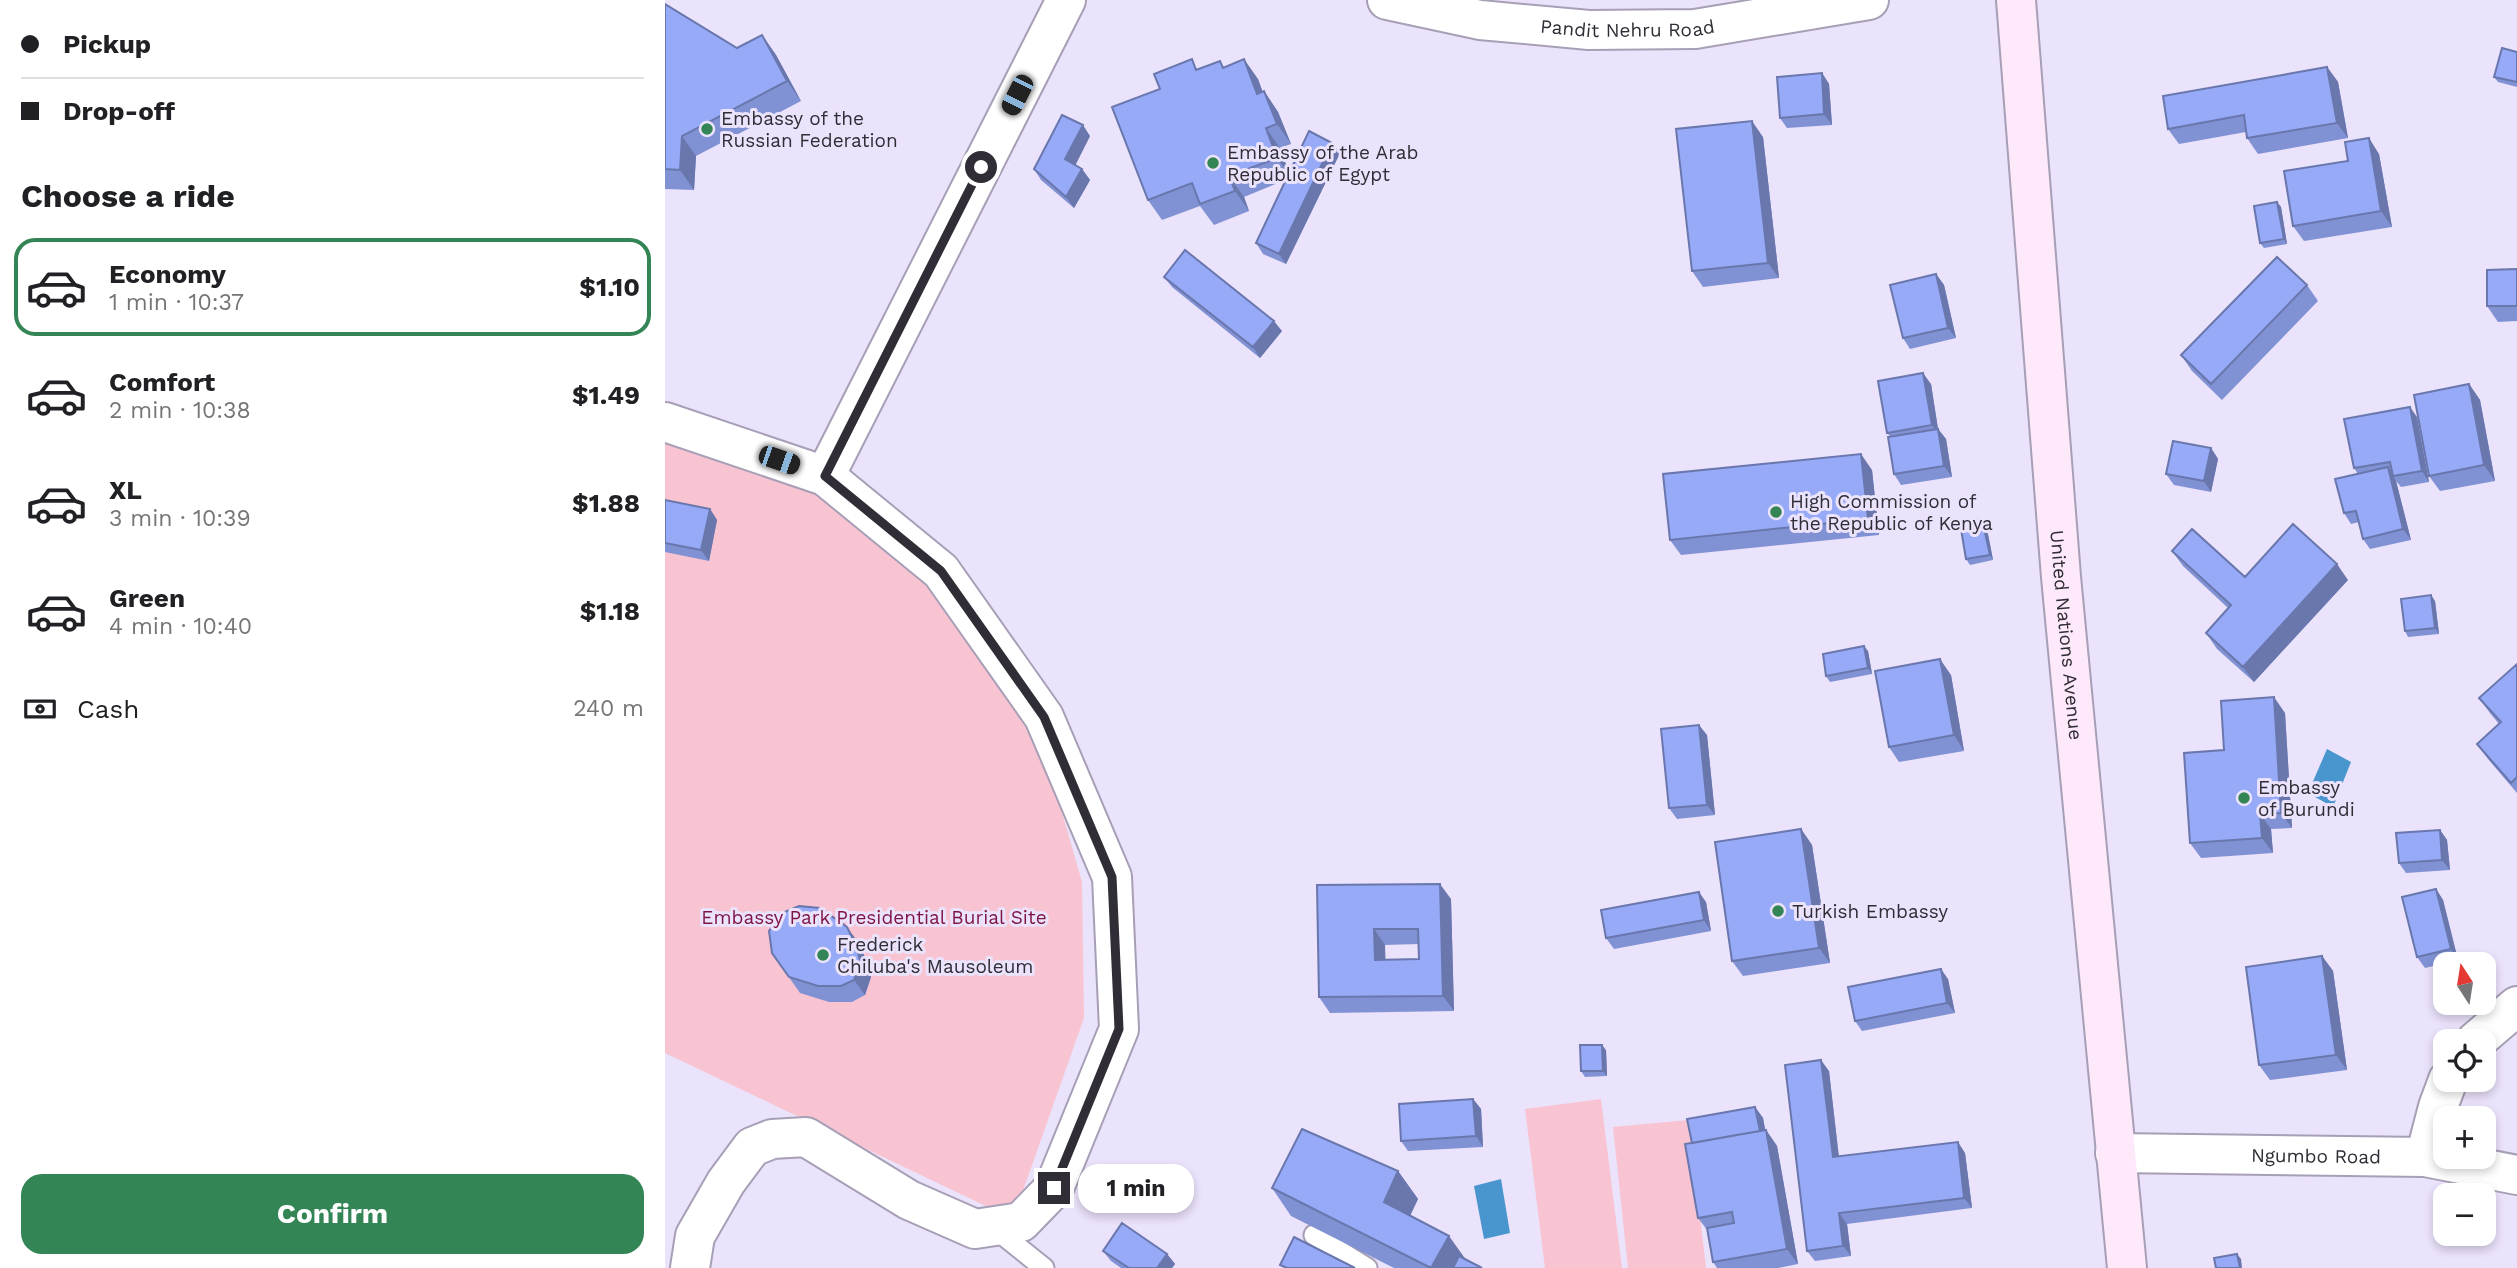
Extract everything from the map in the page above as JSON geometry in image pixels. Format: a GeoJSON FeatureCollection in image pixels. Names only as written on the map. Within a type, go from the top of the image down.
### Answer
{"type":"FeatureCollection","features":[{"type":"Feature","properties":{"kind":"main road","name":"United Nations Avenue"},"geometry":{"type":"LineString","coordinates":[[2016,0],[2061,577],[2127,1268]]}},
{"type":"Feature","properties":{"kind":"street"},"geometry":{"type":"LineString","coordinates":[[825,476],[1066,0]]}},
{"type":"Feature","properties":{"kind":"street","name":"Pandit Nehru Road"},"geometry":{"type":"LineString","coordinates":[[1387,0],[1479,20],[1589,30],[1695,29],[1869,0]]}},
{"type":"Feature","properties":{"kind":"street"},"geometry":{"type":"LineString","coordinates":[[665,422],[825,476],[941,571],[1044,717],[1112,877],[1119,1029],[1054,1188],[1021,1222],[975,1229],[909,1200],[806,1137],[772,1139],[752,1147],[726,1182],[695,1236],[690,1268]]}},
{"type":"Feature","properties":{"kind":"street"},"geometry":{"type":"LineString","coordinates":[[2490,1029],[2517,1006]]}},
{"type":"Feature","properties":{"kind":"street"},"geometry":{"type":"LineString","coordinates":[[2425,1157],[2444,1092]]}},
{"type":"Feature","properties":{"kind":"street","name":"Ngumbo Road"},"geometry":{"type":"LineString","coordinates":[[2115,1153],[2425,1157],[2517,1175]]}},
{"type":"Feature","properties":{"kind":"lane"},"geometry":{"type":"LineString","coordinates":[[993,1226],[1044,1268]]}},
{"type":"Feature","properties":{"kind":"lane"},"geometry":{"type":"LineString","coordinates":[[1314,1235],[1367,1268]]}},
{"type":"Feature","properties":{"kind":"green space","name":"Embassy Park Presidential Burial Site"},"geometry":{"type":"Polygon","coordinates":[[[665,434],[801,482],[936,582],[1036,722],[1082,882],[1084,1018],[1013,1219],[665,1053],[665,434]]]}},
{"type":"Feature","properties":{"kind":"green space"},"geometry":{"type":"Polygon","coordinates":[[[1601,1099],[1622,1268],[1545,1268],[1525,1109],[1601,1099]]]}},
{"type":"Feature","properties":{"kind":"green space"},"geometry":{"type":"Polygon","coordinates":[[[1689,1120],[1706,1268],[1628,1268],[1613,1127],[1689,1120]]]}},
{"type":"Feature","properties":{"kind":"water"},"geometry":{"type":"Polygon","coordinates":[[[2327,749],[2351,762],[2333,807],[2308,793],[2327,749]]]}},
{"type":"Feature","properties":{"kind":"water"},"geometry":{"type":"Polygon","coordinates":[[[1501,1179],[1510,1233],[1484,1239],[1474,1186],[1501,1179]]]}},
{"type":"Feature","properties":{"kind":"building","name":"Embassy of the Russian Federation"},"geometry":{"type":"Polygon","coordinates":[[[665,4],[737,48],[762,35],[787,81],[682,136],[680,170],[665,169],[665,4]]]}},
{"type":"Feature","properties":{"kind":"building"},"geometry":{"type":"Polygon","coordinates":[[[2502,48],[2517,52],[2517,82],[2494,77],[2502,48]]]}},
{"type":"Feature","properties":{"kind":"building","name":"Embassy of the Arab Republic of Egypt"},"geometry":{"type":"Polygon","coordinates":[[[1192,59],[1196,70],[1220,61],[1223,68],[1244,59],[1257,94],[1264,91],[1277,124],[1266,128],[1277,158],[1229,176],[1235,191],[1200,204],[1192,183],[1148,200],[1112,107],[1160,89],[1154,74],[1192,59]]]}},
{"type":"Feature","properties":{"kind":"building"},"geometry":{"type":"Polygon","coordinates":[[[2327,67],[2337,123],[2247,138],[2244,115],[2168,129],[2163,96],[2327,67]]]}},
{"type":"Feature","properties":{"kind":"building"},"geometry":{"type":"Polygon","coordinates":[[[1822,73],[1824,114],[1780,118],[1777,77],[1822,73]]]}},
{"type":"Feature","properties":{"kind":"building"},"geometry":{"type":"Polygon","coordinates":[[[1062,115],[1083,125],[1065,159],[1082,169],[1066,197],[1034,169],[1062,115]]]}},
{"type":"Feature","properties":{"kind":"building"},"geometry":{"type":"Polygon","coordinates":[[[1752,121],[1768,263],[1692,271],[1676,129],[1752,121]]]}},
{"type":"Feature","properties":{"kind":"building"},"geometry":{"type":"Polygon","coordinates":[[[1309,131],[1332,143],[1279,254],[1256,243],[1309,131]]]}},
{"type":"Feature","properties":{"kind":"building"},"geometry":{"type":"Polygon","coordinates":[[[2369,138],[2381,211],[2293,226],[2284,171],[2348,161],[2345,142],[2369,138]]]}},
{"type":"Feature","properties":{"kind":"building"},"geometry":{"type":"Polygon","coordinates":[[[2277,202],[2284,239],[2260,243],[2254,206],[2277,202]]]}},
{"type":"Feature","properties":{"kind":"building"},"geometry":{"type":"Polygon","coordinates":[[[1185,250],[1274,321],[1253,347],[1164,277],[1185,250]]]}},
{"type":"Feature","properties":{"kind":"building"},"geometry":{"type":"Polygon","coordinates":[[[2277,257],[2307,285],[2211,384],[2181,355],[2277,257]]]}},
{"type":"Feature","properties":{"kind":"building"},"geometry":{"type":"Polygon","coordinates":[[[2517,269],[2517,306],[2487,306],[2487,270],[2517,269]]]}},
{"type":"Feature","properties":{"kind":"building"},"geometry":{"type":"Polygon","coordinates":[[[1936,274],[1948,328],[1903,338],[1890,285],[1936,274]]]}},
{"type":"Feature","properties":{"kind":"building"},"geometry":{"type":"Polygon","coordinates":[[[1923,373],[1932,425],[1887,433],[1878,381],[1923,373]]]}},
{"type":"Feature","properties":{"kind":"building"},"geometry":{"type":"Polygon","coordinates":[[[2469,384],[2484,465],[2429,476],[2414,395],[2469,384]]]}},
{"type":"Feature","properties":{"kind":"building"},"geometry":{"type":"Polygon","coordinates":[[[2410,407],[2422,471],[2393,476],[2390,462],[2354,468],[2344,419],[2410,407]]]}},
{"type":"Feature","properties":{"kind":"building"},"geometry":{"type":"Polygon","coordinates":[[[1938,429],[1944,466],[1894,474],[1888,437],[1938,429]]]}},
{"type":"Feature","properties":{"kind":"building"},"geometry":{"type":"Polygon","coordinates":[[[2173,441],[2211,448],[2204,481],[2166,474],[2173,441]]]}},
{"type":"Feature","properties":{"kind":"building","name":"High Commission of the Republic of Kenya"},"geometry":{"type":"Polygon","coordinates":[[[1861,454],[1868,519],[1670,540],[1663,474],[1861,454]]]}},
{"type":"Feature","properties":{"kind":"building"},"geometry":{"type":"Polygon","coordinates":[[[2388,467],[2403,529],[2363,539],[2356,511],[2344,513],[2335,479],[2388,467]]]}},
{"type":"Feature","properties":{"kind":"building"},"geometry":{"type":"Polygon","coordinates":[[[665,500],[710,509],[701,550],[665,543],[665,500]]]}},
{"type":"Feature","properties":{"kind":"building"},"geometry":{"type":"Polygon","coordinates":[[[1982,519],[1990,555],[1966,559],[1960,523],[1982,519]]]}},
{"type":"Feature","properties":{"kind":"building"},"geometry":{"type":"Polygon","coordinates":[[[2293,524],[2337,564],[2243,667],[2206,633],[2231,605],[2172,551],[2192,529],[2245,577],[2293,524]]]}},
{"type":"Feature","properties":{"kind":"building"},"geometry":{"type":"Polygon","coordinates":[[[2431,595],[2435,628],[2405,631],[2401,599],[2431,595]]]}},
{"type":"Feature","properties":{"kind":"building"},"geometry":{"type":"Polygon","coordinates":[[[1864,646],[1868,668],[1826,676],[1823,654],[1864,646]]]}},
{"type":"Feature","properties":{"kind":"building"},"geometry":{"type":"Polygon","coordinates":[[[1940,659],[1954,735],[1889,747],[1875,671],[1940,659]]]}},
{"type":"Feature","properties":{"kind":"building"},"geometry":{"type":"Polygon","coordinates":[[[2517,664],[2517,777],[2511,783],[2477,744],[2501,722],[2479,698],[2517,664]]]}},
{"type":"Feature","properties":{"kind":"building","name":"Embassy of Burundi"},"geometry":{"type":"Polygon","coordinates":[[[2274,697],[2281,813],[2260,814],[2262,838],[2190,843],[2184,753],[2224,750],[2221,701],[2274,697]]]}},
{"type":"Feature","properties":{"kind":"building"},"geometry":{"type":"Polygon","coordinates":[[[1699,725],[1707,805],[1669,808],[1661,729],[1699,725]]]}},
{"type":"Feature","properties":{"kind":"building","name":"Turkish Embassy"},"geometry":{"type":"Polygon","coordinates":[[[1801,829],[1819,948],[1732,961],[1715,842],[1801,829]]]}},
{"type":"Feature","properties":{"kind":"building"},"geometry":{"type":"Polygon","coordinates":[[[2440,830],[2442,860],[2399,863],[2396,833],[2440,830]]]}},
{"type":"Feature","properties":{"kind":"building"},"geometry":{"type":"Polygon","coordinates":[[[1440,884],[1443,996],[1319,997],[1317,885],[1440,884]],[[1374,929],[1375,960],[1419,959],[1418,929],[1374,929]]]}},
{"type":"Feature","properties":{"kind":"building"},"geometry":{"type":"Polygon","coordinates":[[[2436,889],[2451,949],[2417,957],[2402,897],[2436,889]]]}},
{"type":"Feature","properties":{"kind":"building"},"geometry":{"type":"Polygon","coordinates":[[[1699,892],[1704,920],[1606,938],[1601,910],[1699,892]]]}},
{"type":"Feature","properties":{"kind":"building","name":"Frederick Chiluba's Mausoleum"},"geometry":{"type":"Polygon","coordinates":[[[799,906],[820,908],[847,927],[860,961],[854,980],[841,986],[818,986],[789,977],[772,953],[769,931],[782,913],[799,906]]]}},
{"type":"Feature","properties":{"kind":"building"},"geometry":{"type":"Polygon","coordinates":[[[2322,956],[2336,1055],[2259,1065],[2246,967],[2322,956]]]}},
{"type":"Feature","properties":{"kind":"building"},"geometry":{"type":"Polygon","coordinates":[[[1941,969],[1947,1003],[1855,1021],[1848,987],[1941,969]]]}},
{"type":"Feature","properties":{"kind":"building"},"geometry":{"type":"Polygon","coordinates":[[[1580,1045],[1602,1045],[1603,1071],[1581,1071],[1580,1045]]]}},
{"type":"Feature","properties":{"kind":"building"},"geometry":{"type":"Polygon","coordinates":[[[1821,1060],[1833,1157],[1958,1142],[1964,1198],[1839,1213],[1843,1246],[1807,1251],[1785,1065],[1821,1060]]]}},
{"type":"Feature","properties":{"kind":"building"},"geometry":{"type":"Polygon","coordinates":[[[1473,1099],[1476,1136],[1401,1141],[1399,1104],[1473,1099]]]}},
{"type":"Feature","properties":{"kind":"building"},"geometry":{"type":"Polygon","coordinates":[[[1755,1107],[1760,1131],[1692,1143],[1687,1119],[1755,1107]]]}},
{"type":"Feature","properties":{"kind":"building"},"geometry":{"type":"Polygon","coordinates":[[[1302,1129],[1398,1171],[1384,1202],[1449,1236],[1431,1268],[1272,1188],[1302,1129]]]}},
{"type":"Feature","properties":{"kind":"building"},"geometry":{"type":"Polygon","coordinates":[[[1766,1130],[1787,1249],[1713,1262],[1707,1228],[1734,1223],[1732,1212],[1698,1218],[1685,1144],[1766,1130]]]}},
{"type":"Feature","properties":{"kind":"building"},"geometry":{"type":"Polygon","coordinates":[[[1122,1223],[1167,1254],[1157,1268],[1129,1268],[1103,1251],[1122,1223]]]}},
{"type":"Feature","properties":{"kind":"building"},"geometry":{"type":"Polygon","coordinates":[[[1294,1237],[1355,1268],[1287,1268],[1280,1265],[1294,1237]]]}},
{"type":"Feature","properties":{"kind":"building"},"geometry":{"type":"Polygon","coordinates":[[[2237,1254],[2240,1268],[2216,1268],[2214,1258],[2237,1254]]]}},
{"type":"Feature","properties":{"kind":"building"},"geometry":{"type":"Polygon","coordinates":[[[1459,1256],[1482,1268],[1453,1268],[1459,1256]]]}},
{"type":"Feature","properties":{"kind":"place","name":"Embassy of the Russian Federation"},"geometry":{"type":"Point","coordinates":[707,129]}},
{"type":"Feature","properties":{"kind":"place","name":"Embassy of the Arab Republic of Egypt"},"geometry":{"type":"Point","coordinates":[1213,163]}},
{"type":"Feature","properties":{"kind":"place","name":"High Commission of the Republic of Kenya"},"geometry":{"type":"Point","coordinates":[1776,512]}},
{"type":"Feature","properties":{"kind":"place","name":"Embassy of Burundi"},"geometry":{"type":"Point","coordinates":[2244,798]}},
{"type":"Feature","properties":{"kind":"place","name":"Turkish Embassy"},"geometry":{"type":"Point","coordinates":[1778,911]}},
{"type":"Feature","properties":{"kind":"place","name":"Frederick Chiluba's Mausoleum"},"geometry":{"type":"Point","coordinates":[823,955]}},
{"type":"Feature","properties":{"kind":"route"},"geometry":{"type":"LineString","coordinates":[[981,167],[825,476],[941,571],[1044,717],[1112,877],[1119,1029],[1054,1188]]}}]}
